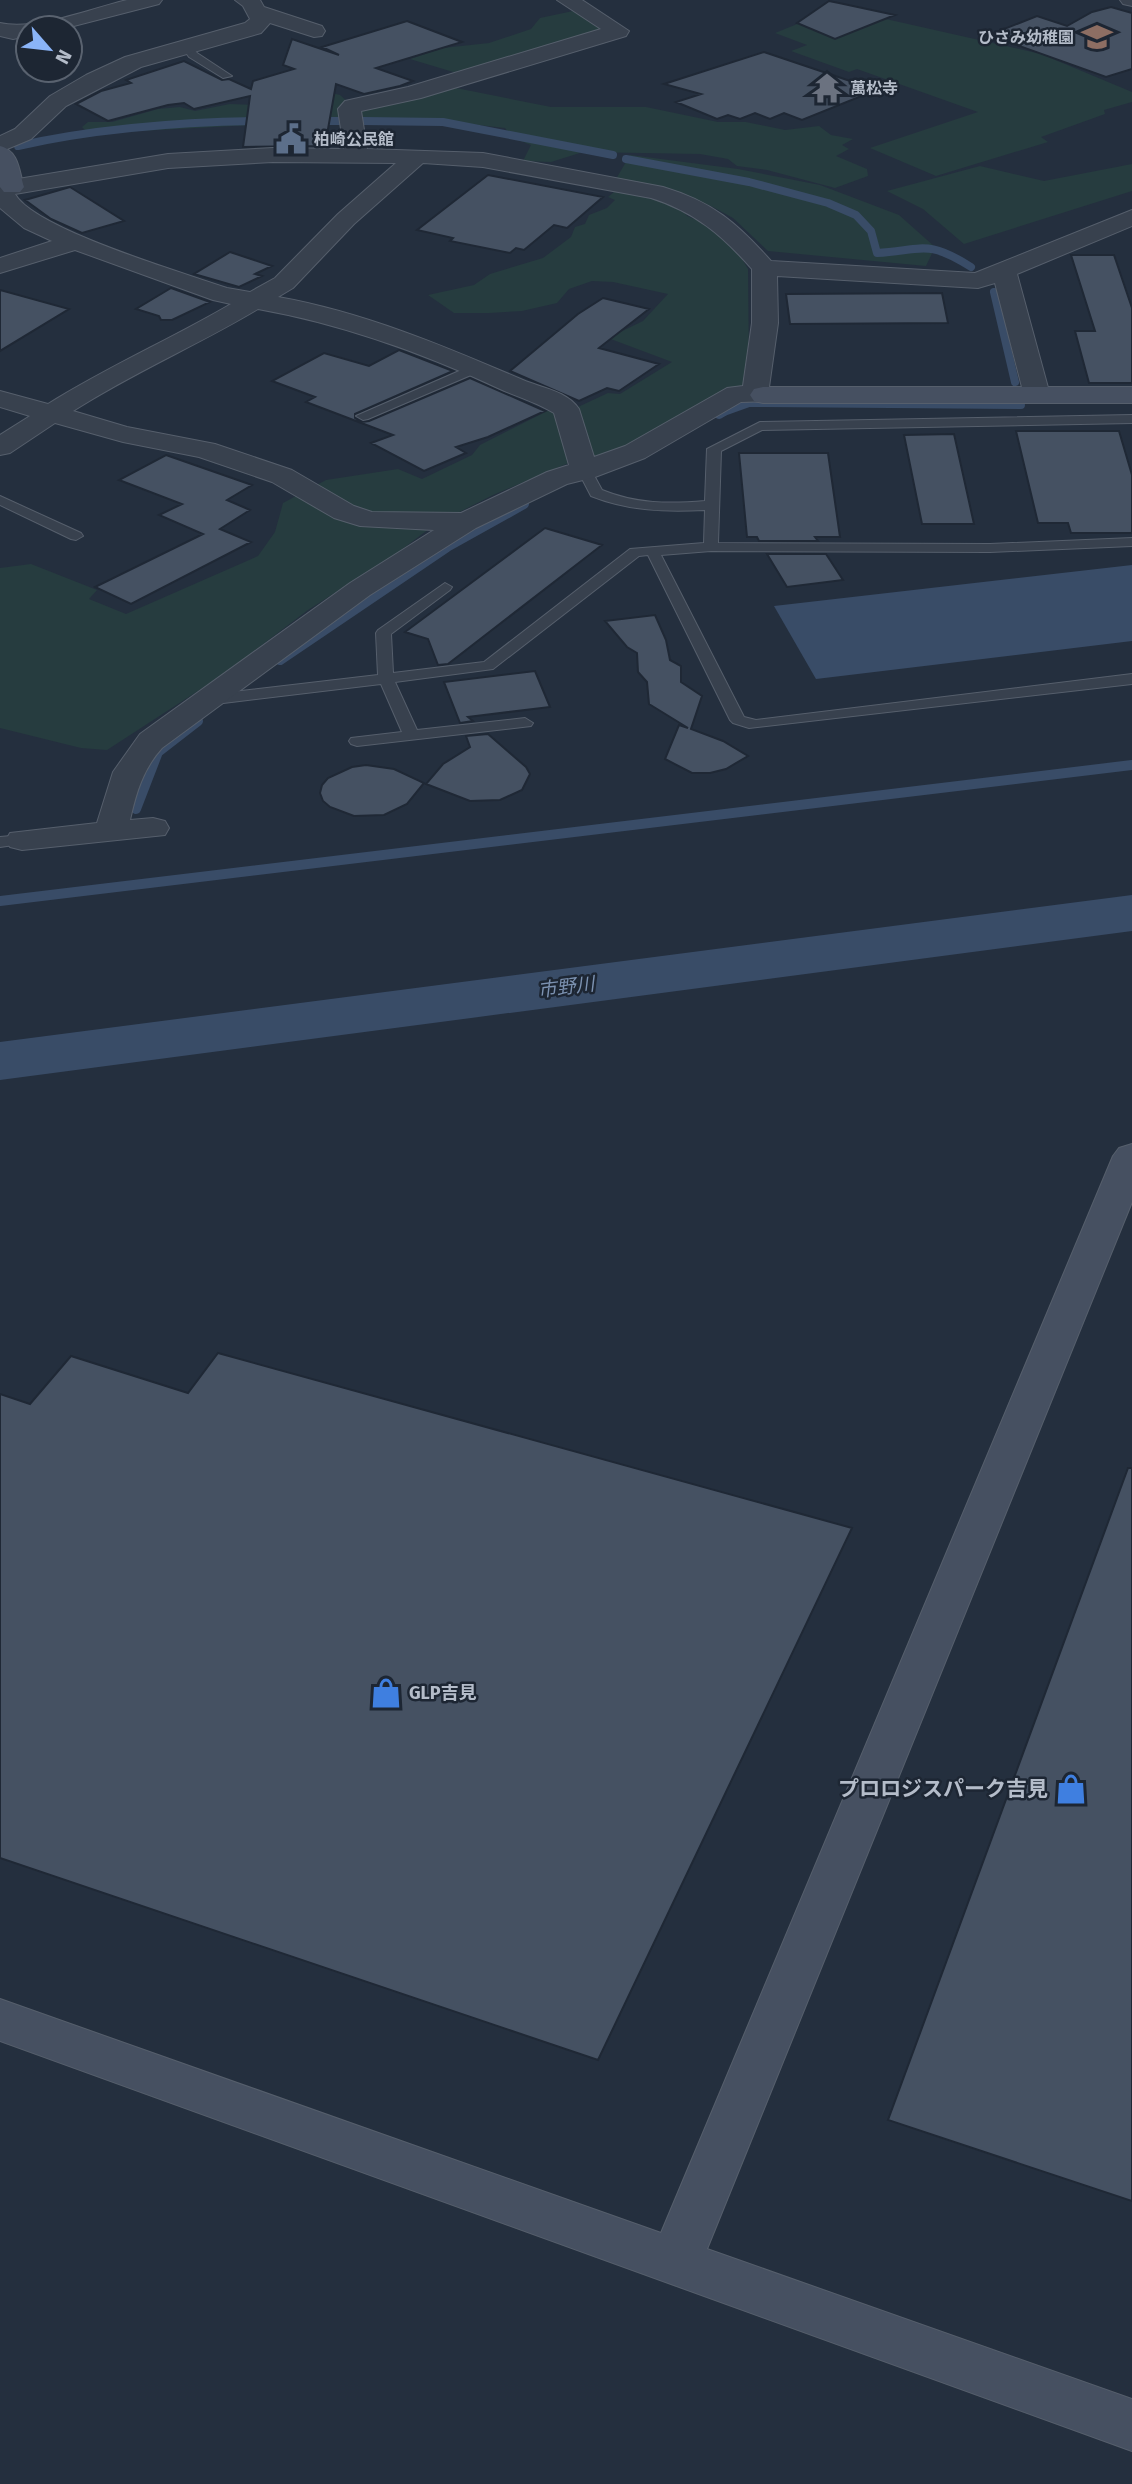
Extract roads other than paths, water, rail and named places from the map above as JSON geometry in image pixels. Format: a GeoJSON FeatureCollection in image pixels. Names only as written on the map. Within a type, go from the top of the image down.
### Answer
{"type":"FeatureCollection","features":[{"type":"Feature","properties":{"kind":"street"},"geometry":{"type":"LineString","coordinates":[[84,17],[152,0]]}},
{"type":"Feature","properties":{"kind":"street"},"geometry":{"type":"LineString","coordinates":[[355,155],[349,110],[353,106],[413,93],[618,32],[568,0]]}},
{"type":"Feature","properties":{"kind":"street"},"geometry":{"type":"LineString","coordinates":[[254,4],[314,31]]}},
{"type":"Feature","properties":{"kind":"street"},"geometry":{"type":"LineString","coordinates":[[0,145],[23,134],[58,101],[94,80],[133,62],[253,28],[261,20],[254,4]]}},
{"type":"Feature","properties":{"kind":"street"},"geometry":{"type":"LineString","coordinates":[[0,153],[4,157],[4,188],[14,208],[28,221],[75,242],[222,295],[313,311],[454,358],[473,369],[543,395],[566,409],[585,471]]}},
{"type":"Feature","properties":{"kind":"street"},"geometry":{"type":"LineString","coordinates":[[4,188],[168,161],[228,156],[418,156],[484,160],[641,190],[684,201],[731,231],[764,268],[765,323],[756,389],[763,395]]}},
{"type":"Feature","properties":{"kind":"street"},"geometry":{"type":"LineString","coordinates":[[0,447],[128,366],[198,334],[284,283],[346,219],[418,156]]}},
{"type":"Feature","properties":{"kind":"street"},"geometry":{"type":"LineString","coordinates":[[764,268],[978,281],[1132,217]]}},
{"type":"Feature","properties":{"kind":"street"},"geometry":{"type":"LineString","coordinates":[[0,266],[75,242]]}},
{"type":"Feature","properties":{"kind":"street"},"geometry":{"type":"LineString","coordinates":[[1004,271],[1037,395]]}},
{"type":"Feature","properties":{"kind":"street"},"geometry":{"type":"LineString","coordinates":[[112,831],[120,794],[133,760],[151,741],[360,589],[466,522],[531,489],[635,452],[736,394],[1132,395]]}},
{"type":"Feature","properties":{"kind":"street"},"geometry":{"type":"LineString","coordinates":[[0,399],[123,435],[216,454],[282,476],[344,512],[370,520],[466,522]]}},
{"type":"Feature","properties":{"kind":"street"},"geometry":{"type":"LineString","coordinates":[[11,841],[153,828]]}},
{"type":"Feature","properties":{"kind":"street"},"geometry":{"type":"LineString","coordinates":[[675,2262],[1132,1156]]}},
{"type":"Feature","properties":{"kind":"street"},"geometry":{"type":"LineString","coordinates":[[0,2020],[1132,2425]]}},
{"type":"Feature","properties":{"kind":"lane"},"geometry":{"type":"LineString","coordinates":[[187,47],[193,55],[227,76]]}},
{"type":"Feature","properties":{"kind":"lane"},"geometry":{"type":"LineString","coordinates":[[363,416],[473,369]]}},
{"type":"Feature","properties":{"kind":"lane"},"geometry":{"type":"LineString","coordinates":[[711,547],[714,449],[760,426],[1132,419]]}},
{"type":"Feature","properties":{"kind":"lane"},"geometry":{"type":"LineString","coordinates":[[585,471],[596,493],[630,505],[652,509],[711,505]]}},
{"type":"Feature","properties":{"kind":"lane"},"geometry":{"type":"LineString","coordinates":[[0,500],[76,536]]}},
{"type":"Feature","properties":{"kind":"lane"},"geometry":{"type":"LineString","coordinates":[[207,700],[488,666],[635,552],[711,547],[990,548],[1132,542]]}},
{"type":"Feature","properties":{"kind":"lane"},"geometry":{"type":"LineString","coordinates":[[652,550],[738,720],[755,725],[1132,679]]}},
{"type":"Feature","properties":{"kind":"lane"},"geometry":{"type":"LineString","coordinates":[[411,735],[386,678],[383,633],[445,587]]}},
{"type":"Feature","properties":{"kind":"lane"},"geometry":{"type":"LineString","coordinates":[[357,741],[525,723]]}},
{"type":"Feature","properties":{"kind":"water"},"geometry":{"type":"Polygon","coordinates":[[[1132,565],[1132,641],[816,679],[774,606],[1132,565]]]}},
{"type":"Feature","properties":{"kind":"waterway"},"geometry":{"type":"LineString","coordinates":[[18,146],[139,127],[261,121]]}},
{"type":"Feature","properties":{"kind":"waterway"},"geometry":{"type":"LineString","coordinates":[[314,121],[340,121]]}},
{"type":"Feature","properties":{"kind":"waterway"},"geometry":{"type":"LineString","coordinates":[[362,121],[443,122],[613,155]]}},
{"type":"Feature","properties":{"kind":"waterway"},"geometry":{"type":"LineString","coordinates":[[626,159],[749,182],[828,203],[856,215],[871,231],[877,253],[934,249],[971,267]]}},
{"type":"Feature","properties":{"kind":"waterway"},"geometry":{"type":"LineString","coordinates":[[994,292],[1015,382]]}},
{"type":"Feature","properties":{"kind":"waterway"},"geometry":{"type":"LineString","coordinates":[[721,413],[749,403],[1021,405]]}},
{"type":"Feature","properties":{"kind":"waterway"},"geometry":{"type":"LineString","coordinates":[[719,414],[724,411]]}},
{"type":"Feature","properties":{"kind":"waterway"},"geometry":{"type":"LineString","coordinates":[[280,660],[447,547],[524,504]]}},
{"type":"Feature","properties":{"kind":"waterway"},"geometry":{"type":"LineString","coordinates":[[136,809],[158,752],[198,721]]}},
{"type":"Feature","properties":{"kind":"waterway"},"geometry":{"type":"LineString","coordinates":[[0,901],[1132,765]]}},
{"type":"Feature","properties":{"kind":"waterway","name":"市野川"},"geometry":{"type":"LineString","coordinates":[[0,1061],[1132,913]]}},
{"type":"Feature","properties":{"kind":"place","name":"ひさみ幼稚園"},"geometry":{"type":"Point","coordinates":[1097,37]}},
{"type":"Feature","properties":{"kind":"place","name":"萬松寺"},"geometry":{"type":"Point","coordinates":[827,88]}},
{"type":"Feature","properties":{"kind":"place","name":"柏崎公民館"},"geometry":{"type":"Point","coordinates":[291,139]}},
{"type":"Feature","properties":{"kind":"place","name":"GLP吉見"},"geometry":{"type":"Point","coordinates":[386,1693]}},
{"type":"Feature","properties":{"kind":"place","name":"プロロジスパーク吉見"},"geometry":{"type":"Point","coordinates":[1071,1789]}}]}
